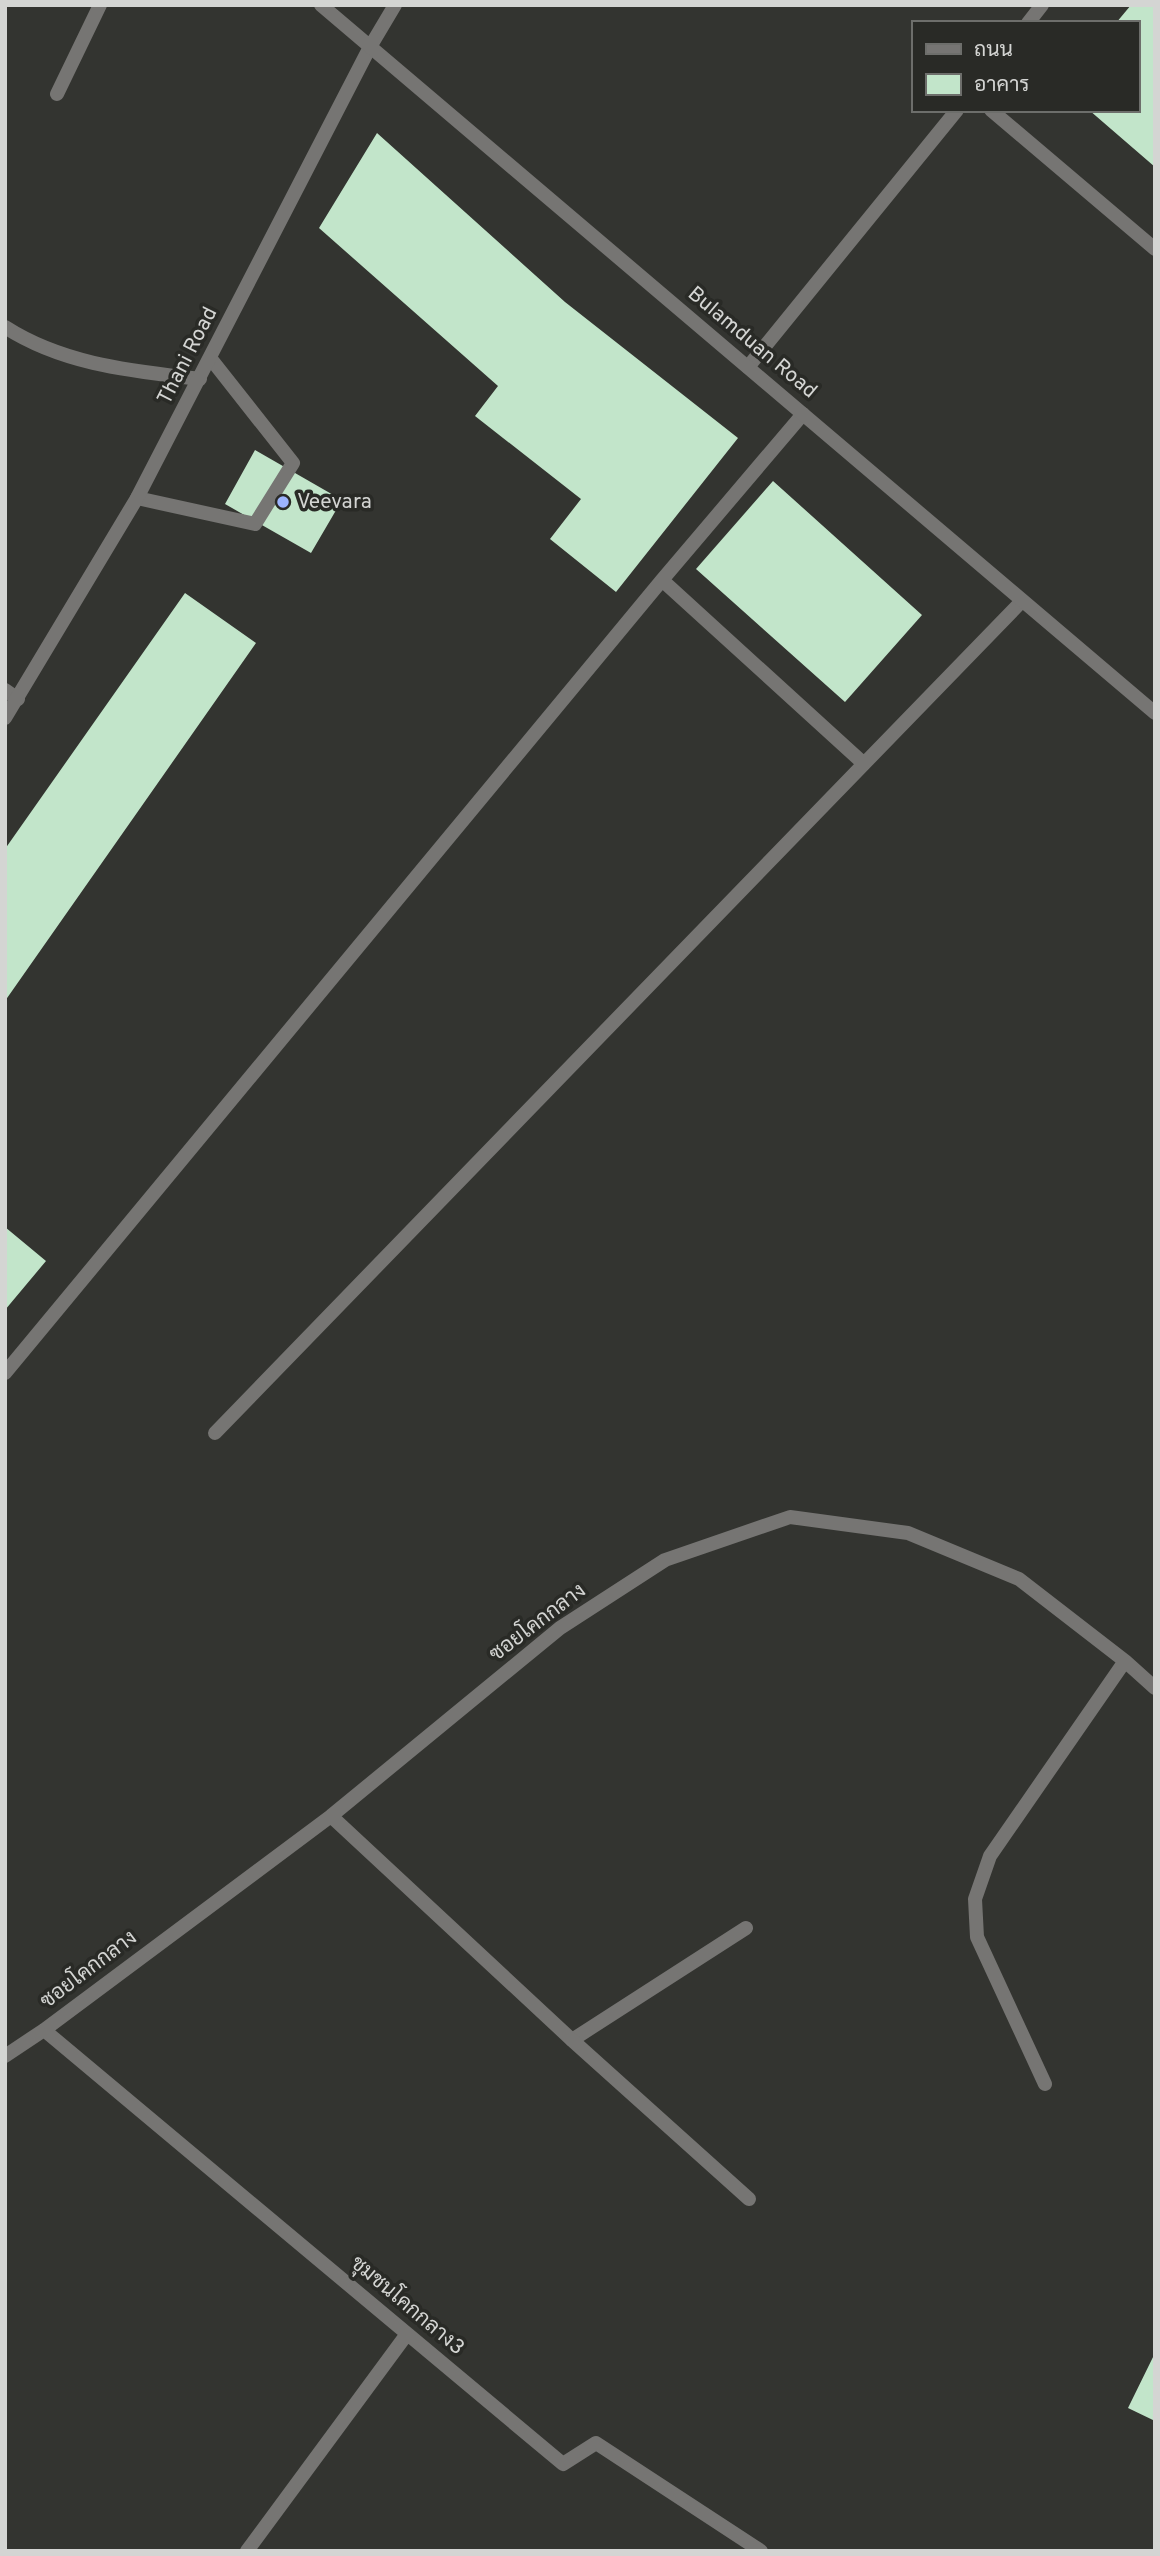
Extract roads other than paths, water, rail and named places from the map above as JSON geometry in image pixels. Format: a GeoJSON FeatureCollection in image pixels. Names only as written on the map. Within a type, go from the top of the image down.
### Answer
{"type":"FeatureCollection","features":[{"type":"Feature","properties":{"kind":"street"},"geometry":{"type":"LineString","coordinates":[[57,94],[100,5]]}},
{"type":"Feature","properties":{"kind":"street","name":"Bulamduan Road"},"geometry":{"type":"LineString","coordinates":[[321,5],[1021,602],[1155,713]]}},
{"type":"Feature","properties":{"kind":"street","name":"Thani Road"},"geometry":{"type":"LineString","coordinates":[[5,718],[137,498],[370,47],[395,5]]}},
{"type":"Feature","properties":{"kind":"street"},"geometry":{"type":"LineString","coordinates":[[1030,21],[1042,5]]}},
{"type":"Feature","properties":{"kind":"street"},"geometry":{"type":"LineString","coordinates":[[748,367],[955,112]]}},
{"type":"Feature","properties":{"kind":"street"},"geometry":{"type":"LineString","coordinates":[[993,112],[1155,249]]}},
{"type":"Feature","properties":{"kind":"street"},"geometry":{"type":"LineString","coordinates":[[5,327],[46,349],[109,368],[200,379]]}},
{"type":"Feature","properties":{"kind":"street"},"geometry":{"type":"LineString","coordinates":[[137,498],[255,524],[293,463],[211,359]]}},
{"type":"Feature","properties":{"kind":"street"},"geometry":{"type":"LineString","coordinates":[[5,1373],[662,580],[803,414]]}},
{"type":"Feature","properties":{"kind":"street"},"geometry":{"type":"LineString","coordinates":[[662,580],[863,763]]}},
{"type":"Feature","properties":{"kind":"street"},"geometry":{"type":"LineString","coordinates":[[215,1433],[1021,602]]}},
{"type":"Feature","properties":{"kind":"street"},"geometry":{"type":"LineString","coordinates":[[5,690],[18,699]]}},
{"type":"Feature","properties":{"kind":"street","name":"ซอยโคกกลาง"},"geometry":{"type":"LineString","coordinates":[[5,2056],[44,2030],[331,1816],[572,1620],[665,1560],[790,1517],[908,1533],[1019,1579],[1125,1661],[1155,1688]]}},
{"type":"Feature","properties":{"kind":"street"},"geometry":{"type":"LineString","coordinates":[[1045,2084],[977,1937],[975,1899],[990,1856],[1125,1661]]}},
{"type":"Feature","properties":{"kind":"street"},"geometry":{"type":"LineString","coordinates":[[331,1816],[572,2040],[749,2199]]}},
{"type":"Feature","properties":{"kind":"street"},"geometry":{"type":"LineString","coordinates":[[572,2040],[746,1928]]}},
{"type":"Feature","properties":{"kind":"street","name":"ชุมชนโคกกลาง3"},"geometry":{"type":"LineString","coordinates":[[44,2030],[563,2464],[596,2443],[761,2551]]}},
{"type":"Feature","properties":{"kind":"street"},"geometry":{"type":"LineString","coordinates":[[247,2551],[407,2334]]}},
{"type":"Feature","properties":{"kind":"place","name":"Veevara"},"geometry":{"type":"Point","coordinates":[283,502]}}]}
